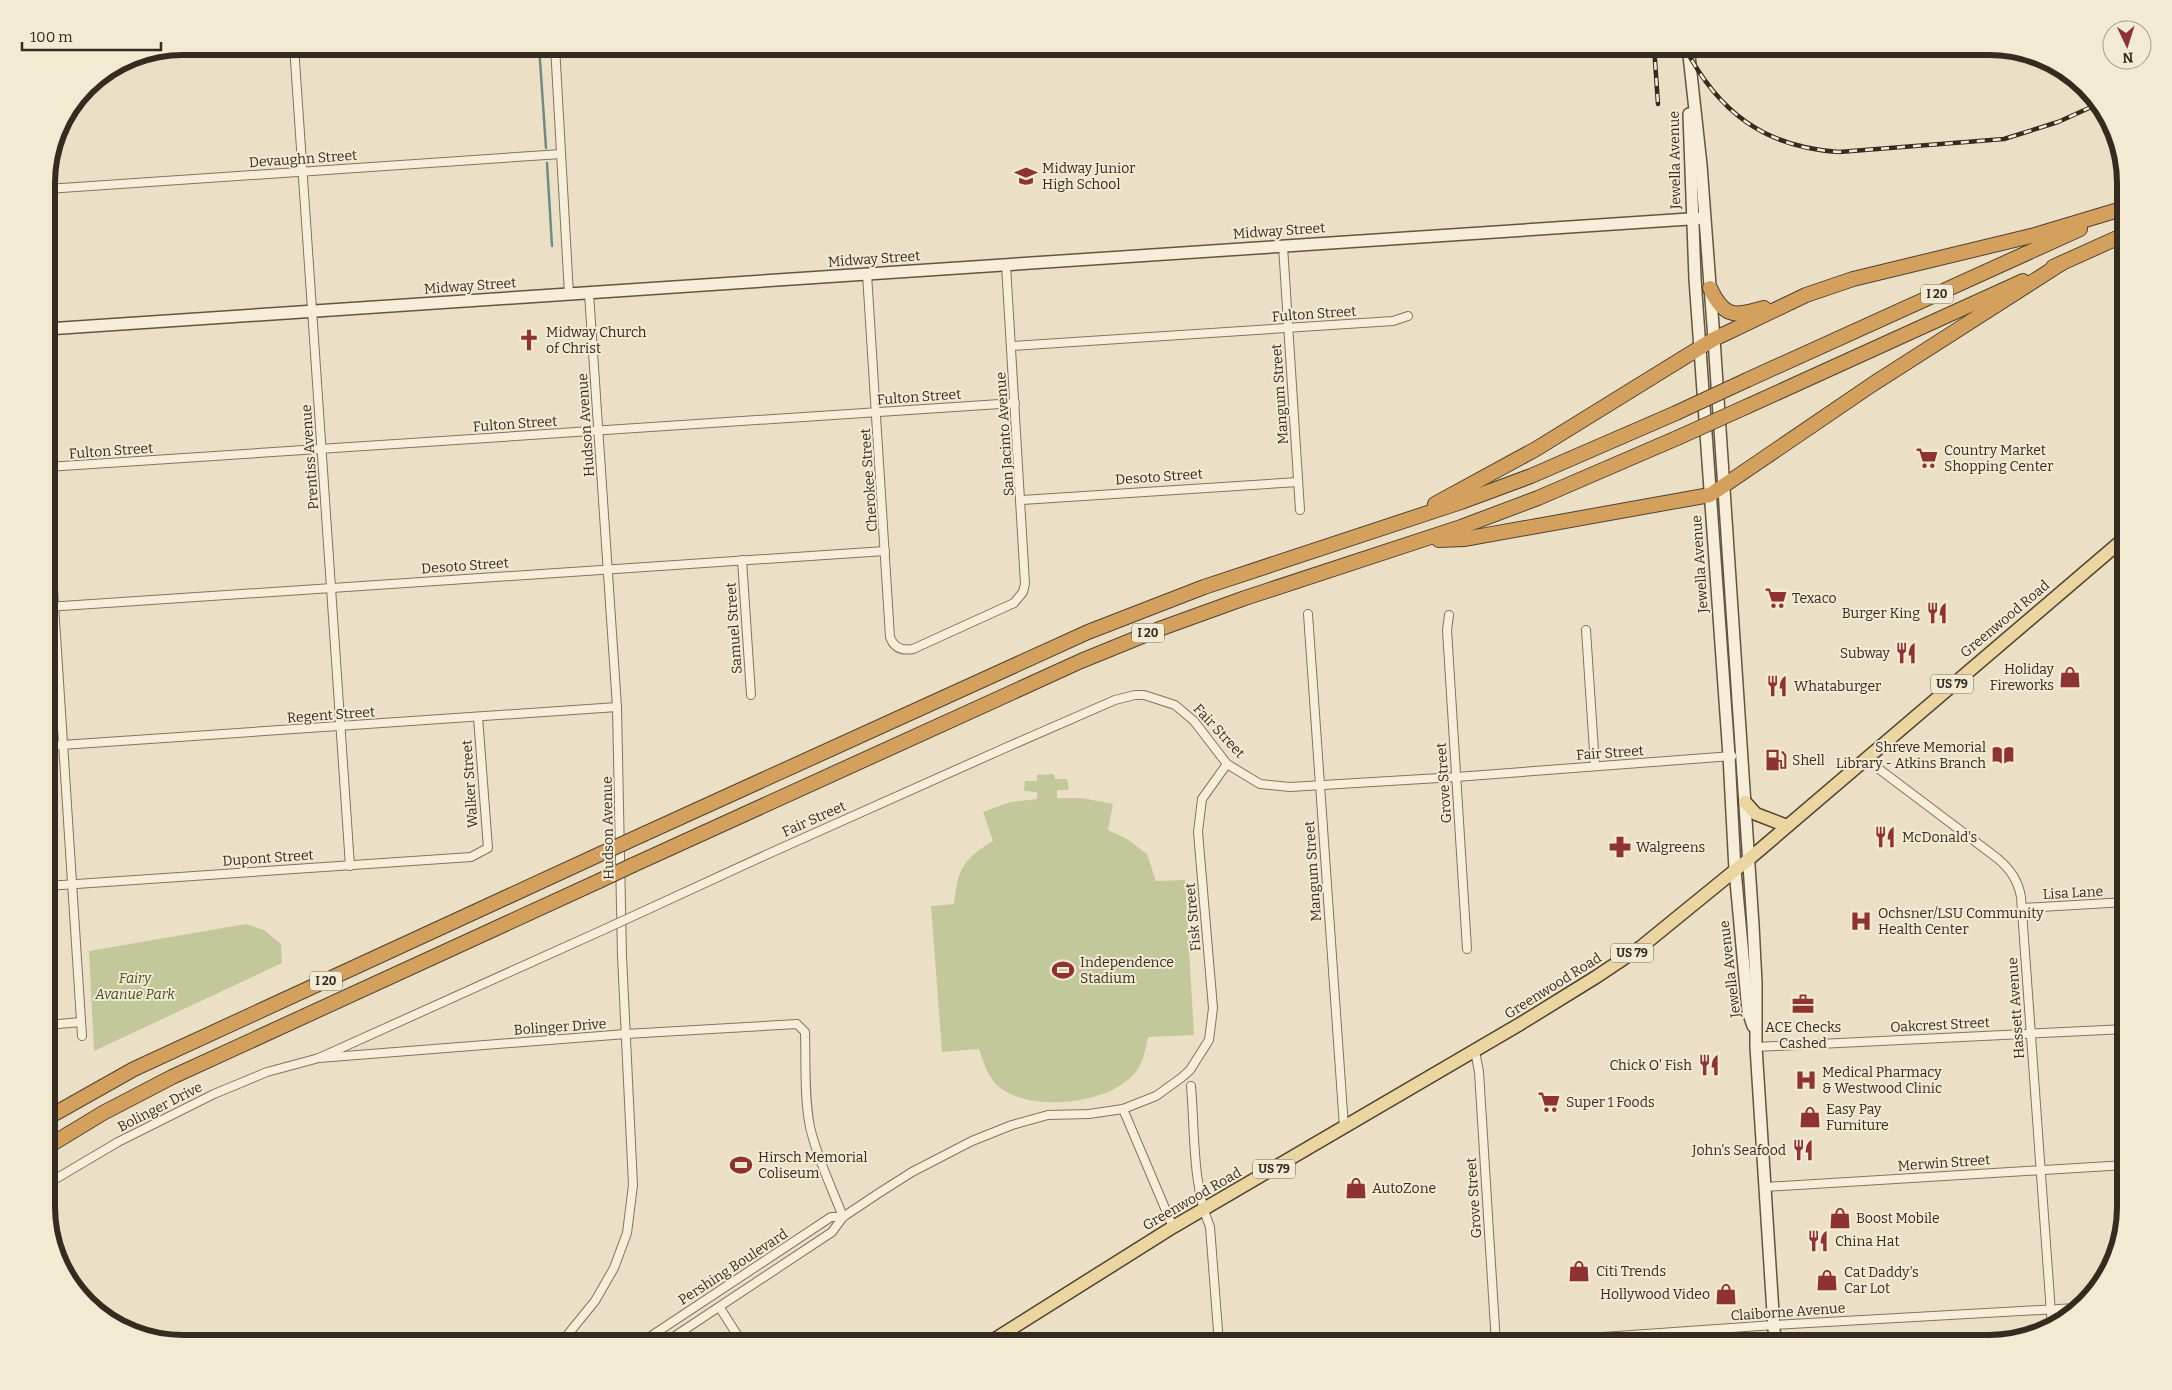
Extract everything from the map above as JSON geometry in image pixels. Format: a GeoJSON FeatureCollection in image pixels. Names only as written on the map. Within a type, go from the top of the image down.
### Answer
{"type":"FeatureCollection","features":[{"type":"Feature","properties":{"kind":"highway"},"geometry":{"type":"LineString","coordinates":[[1710,288],[1719,305],[1734,314],[1759,310],[1853,279],[2035,235],[2117,210]]}},
{"type":"Feature","properties":{"kind":"highway","name":"I 20"},"geometry":{"type":"LineString","coordinates":[[55,1113],[134,1069],[174,1050],[1088,632],[1204,587],[1404,521],[1531,476],[1676,413],[2117,212]]}},
{"type":"Feature","properties":{"kind":"highway","name":"I 20"},"geometry":{"type":"LineString","coordinates":[[55,1142],[103,1113],[172,1077],[1081,661],[1162,628],[1245,598],[1421,542],[1538,498],[1678,438],[2117,238]]}},
{"type":"Feature","properties":{"kind":"highway"},"geometry":{"type":"LineString","coordinates":[[1421,542],[1464,538],[1710,496],[1882,379],[2062,263]]}},
{"type":"Feature","properties":{"kind":"highway"},"geometry":{"type":"LineString","coordinates":[[1404,521],[1536,449],[1714,339],[1806,295]]}},
{"type":"Feature","properties":{"kind":"main road","name":"Jewella Avenue"},"geometry":{"type":"LineString","coordinates":[[1689,55],[1700,165],[1714,339],[1749,859],[1756,984],[1756,1047],[1775,1335]]}},
{"type":"Feature","properties":{"kind":"main road","name":"Jewella Avenue"},"geometry":{"type":"LineString","coordinates":[[1690,78],[1688,150],[1735,870],[1748,1011],[1756,1047]]}},
{"type":"Feature","properties":{"kind":"main road","name":"Midway Street"},"geometry":{"type":"LineString","coordinates":[[55,328],[1704,218]]}},
{"type":"Feature","properties":{"kind":"main road","name":"Greenwood Road"},"geometry":{"type":"LineString","coordinates":[[1001,1335],[1173,1228],[1475,1051],[1596,977],[1641,946],[1749,859],[2117,545]]}},
{"type":"Feature","properties":{"kind":"main road"},"geometry":{"type":"LineString","coordinates":[[1745,802],[1756,814],[1787,826]]}},
{"type":"Feature","properties":{"kind":"street","name":"Prentiss Avenue"},"geometry":{"type":"LineString","coordinates":[[295,55],[350,866]]}},
{"type":"Feature","properties":{"kind":"street"},"geometry":{"type":"LineString","coordinates":[[556,55],[569,294]]}},
{"type":"Feature","properties":{"kind":"street","name":"Devaughn Street"},"geometry":{"type":"LineString","coordinates":[[55,188],[561,154]]}},
{"type":"Feature","properties":{"kind":"street","name":"Mangum Street"},"geometry":{"type":"LineString","coordinates":[[1283,246],[1300,510]]}},
{"type":"Feature","properties":{"kind":"street","name":"San Jacinto Avenue"},"geometry":{"type":"LineString","coordinates":[[900,650],[912,650],[1014,603],[1023,592],[1025,584],[1022,500],[1006,265]]}},
{"type":"Feature","properties":{"kind":"street","name":"Cherokee Street"},"geometry":{"type":"LineString","coordinates":[[867,274],[890,638],[900,650]]}},
{"type":"Feature","properties":{"kind":"street","name":"Hudson Avenue"},"geometry":{"type":"LineString","coordinates":[[567,1335],[595,1301],[607,1282],[623,1247],[630,1220],[633,1186],[622,956],[617,707],[589,293]]}},
{"type":"Feature","properties":{"kind":"street","name":"Fulton Street"},"geometry":{"type":"LineString","coordinates":[[1011,346],[1393,321],[1408,316]]}},
{"type":"Feature","properties":{"kind":"street","name":"Fulton Street"},"geometry":{"type":"LineString","coordinates":[[55,466],[1015,403]]}},
{"type":"Feature","properties":{"kind":"street","name":"Desoto Street"},"geometry":{"type":"LineString","coordinates":[[1022,500],[1298,482]]}},
{"type":"Feature","properties":{"kind":"street","name":"Desoto Street"},"geometry":{"type":"LineString","coordinates":[[55,607],[885,551]]}},
{"type":"Feature","properties":{"kind":"street","name":"Samuel Street"},"geometry":{"type":"LineString","coordinates":[[742,560],[751,695]]}},
{"type":"Feature","properties":{"kind":"street","name":"Mangum Street"},"geometry":{"type":"LineString","coordinates":[[1308,614],[1344,1127]]}},
{"type":"Feature","properties":{"kind":"street","name":"Grove Street"},"geometry":{"type":"LineString","coordinates":[[1449,615],[1447,630],[1467,949]]}},
{"type":"Feature","properties":{"kind":"street"},"geometry":{"type":"LineString","coordinates":[[1586,630],[1595,766]]}},
{"type":"Feature","properties":{"kind":"street"},"geometry":{"type":"LineString","coordinates":[[55,660],[63,745],[82,1036]]}},
{"type":"Feature","properties":{"kind":"street","name":"Fair Street"},"geometry":{"type":"LineString","coordinates":[[605,929],[1114,700],[1144,695],[1175,705],[1194,721],[1228,764],[1260,784],[1290,787],[1320,786],[1742,755]]}},
{"type":"Feature","properties":{"kind":"street","name":"Regent Street"},"geometry":{"type":"LineString","coordinates":[[55,745],[617,707]]}},
{"type":"Feature","properties":{"kind":"street","name":"Walker Street"},"geometry":{"type":"LineString","coordinates":[[478,718],[488,848]]}},
{"type":"Feature","properties":{"kind":"street","name":"Hassett Avenue"},"geometry":{"type":"LineString","coordinates":[[1867,758],[2007,866],[2019,886],[2051,1319]]}},
{"type":"Feature","properties":{"kind":"street","name":"Fisk Street"},"geometry":{"type":"LineString","coordinates":[[1190,1070],[1208,1040],[1213,1014],[1208,934],[1198,832],[1202,799],[1228,764]]}},
{"type":"Feature","properties":{"kind":"street","name":"Dupont Street"},"geometry":{"type":"LineString","coordinates":[[55,885],[471,857],[488,848]]}},
{"type":"Feature","properties":{"kind":"street","name":"Lisa Lane"},"geometry":{"type":"LineString","coordinates":[[2022,908],[2117,903]]}},
{"type":"Feature","properties":{"kind":"street","name":"Bolinger Drive"},"geometry":{"type":"LineString","coordinates":[[55,1179],[118,1142],[214,1094],[267,1072],[319,1058],[605,929]]}},
{"type":"Feature","properties":{"kind":"street"},"geometry":{"type":"LineString","coordinates":[[55,1024],[81,1022]]}},
{"type":"Feature","properties":{"kind":"street","name":"Bolinger Drive"},"geometry":{"type":"LineString","coordinates":[[319,1058],[626,1034],[797,1024],[805,1032],[807,1106],[810,1127],[815,1147],[844,1217]]}},
{"type":"Feature","properties":{"kind":"street","name":"Oakcrest Street"},"geometry":{"type":"LineString","coordinates":[[1756,1047],[2031,1032],[2117,1029]]}},
{"type":"Feature","properties":{"kind":"street","name":"Grove Street"},"geometry":{"type":"LineString","coordinates":[[1475,1051],[1479,1072],[1495,1335]]}},
{"type":"Feature","properties":{"kind":"street","name":"Pershing Boulevard"},"geometry":{"type":"LineString","coordinates":[[677,1335],[832,1232],[844,1217],[912,1172],[947,1153],[1012,1125],[1048,1115],[1089,1114],[1123,1109],[1156,1096],[1190,1070]]}},
{"type":"Feature","properties":{"kind":"street"},"geometry":{"type":"LineString","coordinates":[[1191,1086],[1200,1192],[1210,1227],[1217,1335]]}},
{"type":"Feature","properties":{"kind":"street"},"geometry":{"type":"LineString","coordinates":[[1123,1109],[1173,1228]]}},
{"type":"Feature","properties":{"kind":"street","name":"Merwin Street"},"geometry":{"type":"LineString","coordinates":[[1765,1187],[2117,1166]]}},
{"type":"Feature","properties":{"kind":"street","name":"Pershing Boulevard"},"geometry":{"type":"LineString","coordinates":[[653,1335],[831,1217],[844,1217]]}},
{"type":"Feature","properties":{"kind":"street"},"geometry":{"type":"LineString","coordinates":[[720,1308],[737,1335]]}},
{"type":"Feature","properties":{"kind":"street","name":"Claiborne Avenue"},"geometry":{"type":"LineString","coordinates":[[1630,1335],[2066,1308]]}},
{"type":"Feature","properties":{"kind":"green space","name":"Independence Stadium"},"geometry":{"type":"Polygon","coordinates":[[[1054,774],[1055,779],[1067,779],[1069,790],[1057,790],[1057,798],[1082,798],[1113,804],[1108,830],[1127,839],[1147,854],[1156,881],[1185,880],[1194,1035],[1148,1037],[1140,1065],[1135,1073],[1123,1083],[1108,1092],[1091,1098],[1054,1102],[1036,1101],[1019,1097],[999,1087],[991,1078],[979,1049],[942,1052],[931,906],[954,904],[957,882],[963,866],[974,854],[993,841],[983,812],[1011,802],[1037,799],[1037,792],[1024,791],[1025,781],[1037,781],[1037,775],[1054,774]]]}},
{"type":"Feature","properties":{"kind":"green space","name":"Fairy Avanue Park"},"geometry":{"type":"Polygon","coordinates":[[[246,924],[264,930],[281,944],[282,963],[94,1051],[89,951],[246,924]]]}},
{"type":"Feature","properties":{"kind":"waterway"},"geometry":{"type":"LineString","coordinates":[[540,55],[546,148]]}},
{"type":"Feature","properties":{"kind":"waterway"},"geometry":{"type":"LineString","coordinates":[[547,163],[552,246]]}},
{"type":"Feature","properties":{"kind":"railway"},"geometry":{"type":"LineString","coordinates":[[1655,55],[1658,104]]}},
{"type":"Feature","properties":{"kind":"railway"},"geometry":{"type":"LineString","coordinates":[[1689,55],[1712,90],[1746,122],[1766,134],[1788,143],[1812,149],[1839,152],[2004,139],[2058,122],[2091,107]]}},
{"type":"Feature","properties":{"kind":"place","name":"Midway Junior High School"},"geometry":{"type":"Point","coordinates":[1026,176]}},
{"type":"Feature","properties":{"kind":"place","name":"Midway Church of Christ"},"geometry":{"type":"Point","coordinates":[529,340]}},
{"type":"Feature","properties":{"kind":"place","name":"Country Market Shopping Center"},"geometry":{"type":"Point","coordinates":[1927,458]}},
{"type":"Feature","properties":{"kind":"place","name":"Texaco"},"geometry":{"type":"Point","coordinates":[1776,598]}},
{"type":"Feature","properties":{"kind":"place","name":"Burger King"},"geometry":{"type":"Point","coordinates":[1937,613]}},
{"type":"Feature","properties":{"kind":"place","name":"Subway"},"geometry":{"type":"Point","coordinates":[1906,653]}},
{"type":"Feature","properties":{"kind":"place","name":"Holiday Fireworks"},"geometry":{"type":"Point","coordinates":[2070,677]}},
{"type":"Feature","properties":{"kind":"place","name":"Whataburger"},"geometry":{"type":"Point","coordinates":[1777,686]}},
{"type":"Feature","properties":{"kind":"place","name":"Shreve Memorial Library - Atkins Branch"},"geometry":{"type":"Point","coordinates":[2003,755]}},
{"type":"Feature","properties":{"kind":"place","name":"Shell"},"geometry":{"type":"Point","coordinates":[1776,760]}},
{"type":"Feature","properties":{"kind":"place","name":"McDonald's"},"geometry":{"type":"Point","coordinates":[1885,837]}},
{"type":"Feature","properties":{"kind":"place","name":"Walgreens"},"geometry":{"type":"Point","coordinates":[1620,847]}},
{"type":"Feature","properties":{"kind":"place","name":"Ochsner/LSU Community Health Center"},"geometry":{"type":"Point","coordinates":[1861,921]}},
{"type":"Feature","properties":{"kind":"place","name":"Independence Stadium"},"geometry":{"type":"Point","coordinates":[1063,970]}},
{"type":"Feature","properties":{"kind":"place","name":"ACE Checks Cashed"},"geometry":{"type":"Point","coordinates":[1803,1004]}},
{"type":"Feature","properties":{"kind":"place","name":"Chick O' Fish"},"geometry":{"type":"Point","coordinates":[1709,1065]}},
{"type":"Feature","properties":{"kind":"place","name":"Medical Pharmacy & Westwood Clinic"},"geometry":{"type":"Point","coordinates":[1806,1080]}},
{"type":"Feature","properties":{"kind":"place","name":"Super 1 Foods"},"geometry":{"type":"Point","coordinates":[1549,1102]}},
{"type":"Feature","properties":{"kind":"place","name":"Easy Pay Furniture"},"geometry":{"type":"Point","coordinates":[1810,1117]}},
{"type":"Feature","properties":{"kind":"place","name":"John's Seafood"},"geometry":{"type":"Point","coordinates":[1803,1150]}},
{"type":"Feature","properties":{"kind":"place","name":"Hirsch Memorial Coliseum"},"geometry":{"type":"Point","coordinates":[741,1165]}},
{"type":"Feature","properties":{"kind":"place","name":"AutoZone"},"geometry":{"type":"Point","coordinates":[1356,1188]}},
{"type":"Feature","properties":{"kind":"place","name":"Boost Mobile"},"geometry":{"type":"Point","coordinates":[1840,1218]}},
{"type":"Feature","properties":{"kind":"place","name":"China Hat"},"geometry":{"type":"Point","coordinates":[1818,1241]}},
{"type":"Feature","properties":{"kind":"place","name":"Citi Trends"},"geometry":{"type":"Point","coordinates":[1579,1271]}},
{"type":"Feature","properties":{"kind":"place","name":"Cat Daddy's Car Lot"},"geometry":{"type":"Point","coordinates":[1827,1280]}},
{"type":"Feature","properties":{"kind":"place","name":"Hollywood Video"},"geometry":{"type":"Point","coordinates":[1726,1294]}}]}
